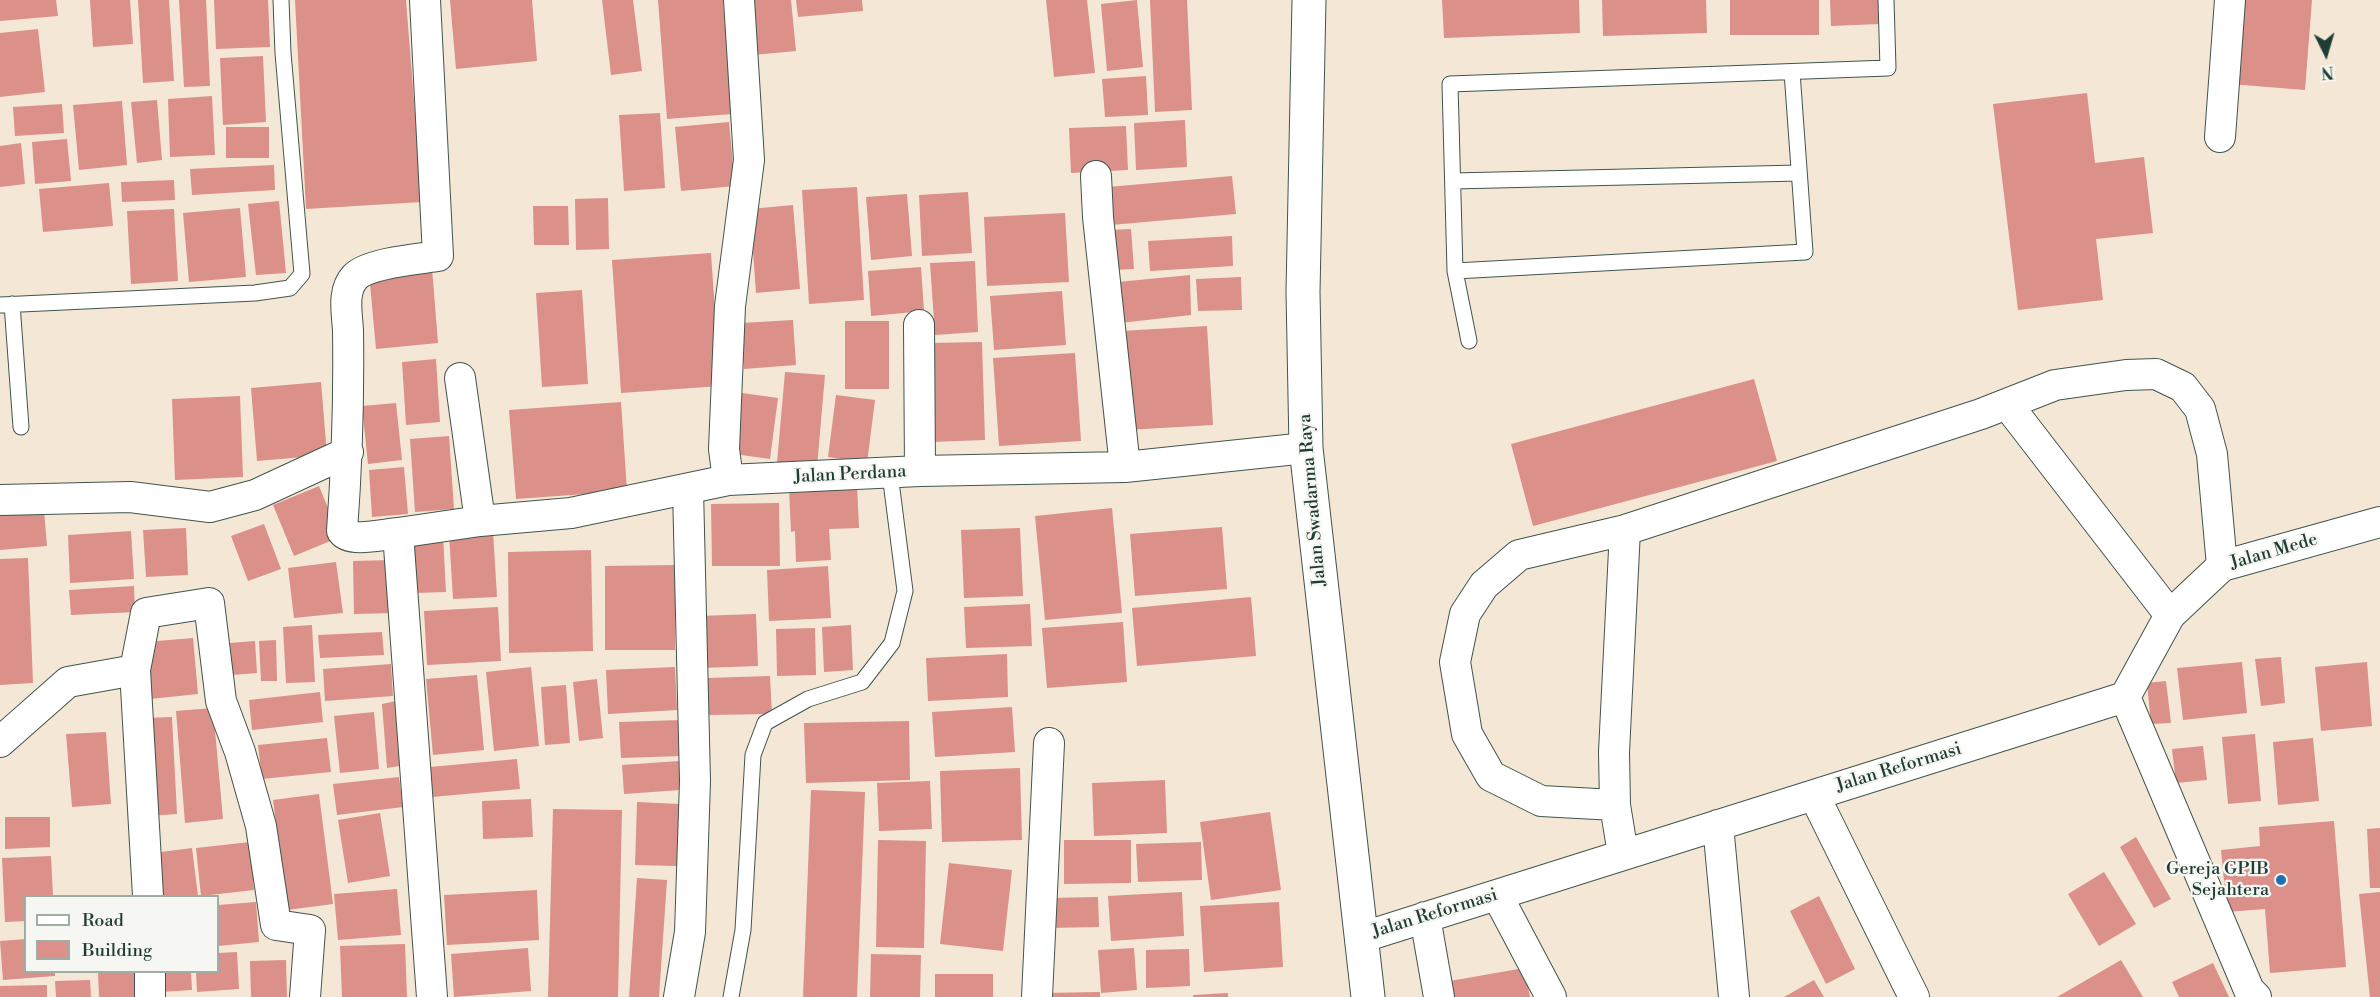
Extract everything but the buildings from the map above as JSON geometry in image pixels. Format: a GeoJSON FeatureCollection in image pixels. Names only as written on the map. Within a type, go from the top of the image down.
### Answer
{"type":"FeatureCollection","features":[{"type":"Feature","properties":{"kind":"main road","name":"Jalan Swadarma Raya"},"geometry":{"type":"LineString","coordinates":[[1309,0],[1303,292],[1306,448],[1374,933],[1368,997]]}},
{"type":"Feature","properties":{"kind":"street"},"geometry":{"type":"LineString","coordinates":[[0,500],[130,497],[210,507],[255,495],[348,452],[347,290],[356,275],[372,268],[438,256],[425,0]]}},
{"type":"Feature","properties":{"kind":"street"},"geometry":{"type":"LineString","coordinates":[[728,480],[724,449],[730,306],[748,160],[740,0]]}},
{"type":"Feature","properties":{"kind":"street"},"geometry":{"type":"LineString","coordinates":[[2220,136],[2230,0]]}},
{"type":"Feature","properties":{"kind":"street"},"geometry":{"type":"LineString","coordinates":[[1096,176],[1098,217],[1125,467]]}},
{"type":"Feature","properties":{"kind":"street"},"geometry":{"type":"LineString","coordinates":[[919,325],[920,471]]}},
{"type":"Feature","properties":{"kind":"street"},"geometry":{"type":"LineString","coordinates":[[1615,805],[1541,801],[1491,776],[1467,734],[1455,662],[1465,614],[1484,585],[1519,555],[1625,530],[1970,418],[2055,385],[2126,375],[2156,374],[2183,387],[2200,409],[2212,454],[2222,566]]}},
{"type":"Feature","properties":{"kind":"street"},"geometry":{"type":"LineString","coordinates":[[460,378],[480,521]]}},
{"type":"Feature","properties":{"kind":"street"},"geometry":{"type":"LineString","coordinates":[[2007,404],[2170,615]]}},
{"type":"Feature","properties":{"kind":"street","name":"Jalan Perdana"},"geometry":{"type":"LineString","coordinates":[[348,452],[342,531],[352,537],[399,533],[480,521],[571,513],[728,480],[920,471],[1125,467],[1306,448]]}},
{"type":"Feature","properties":{"kind":"street"},"geometry":{"type":"LineString","coordinates":[[680,997],[690,932],[695,781],[688,489]]}},
{"type":"Feature","properties":{"kind":"street","name":"Jalan Mede"},"geometry":{"type":"LineString","coordinates":[[2125,697],[2170,615],[2222,566],[2380,522]]}},
{"type":"Feature","properties":{"kind":"street"},"geometry":{"type":"LineString","coordinates":[[1623,854],[1615,805],[1614,752],[1625,530]]}},
{"type":"Feature","properties":{"kind":"street"},"geometry":{"type":"LineString","coordinates":[[399,533],[432,997]]}},
{"type":"Feature","properties":{"kind":"street"},"geometry":{"type":"LineString","coordinates":[[148,895],[135,670],[146,613],[209,603],[221,701],[240,752],[261,826],[276,925],[310,930],[305,997]]}},
{"type":"Feature","properties":{"kind":"street"},"geometry":{"type":"LineString","coordinates":[[0,742],[68,682],[135,670]]}},
{"type":"Feature","properties":{"kind":"street"},"geometry":{"type":"LineString","coordinates":[[2125,697],[2249,990],[2256,997]]}},
{"type":"Feature","properties":{"kind":"street","name":"Jalan Reformasi"},"geometry":{"type":"LineString","coordinates":[[1374,933],[2125,697]]}},
{"type":"Feature","properties":{"kind":"street"},"geometry":{"type":"LineString","coordinates":[[1037,997],[1049,743]]}},
{"type":"Feature","properties":{"kind":"street"},"geometry":{"type":"LineString","coordinates":[[1814,795],[1914,997]]}},
{"type":"Feature","properties":{"kind":"street"},"geometry":{"type":"LineString","coordinates":[[1718,825],[1734,997]]}},
{"type":"Feature","properties":{"kind":"street"},"geometry":{"type":"LineString","coordinates":[[1497,895],[1551,997]]}},
{"type":"Feature","properties":{"kind":"street"},"geometry":{"type":"LineString","coordinates":[[1422,918],[1439,997]]}},
{"type":"Feature","properties":{"kind":"street"},"geometry":{"type":"LineString","coordinates":[[150,973],[150,997]]}},
{"type":"Feature","properties":{"kind":"lane"},"geometry":{"type":"LineString","coordinates":[[21,427],[6,304],[255,293],[290,288],[302,274],[281,0]]}},
{"type":"Feature","properties":{"kind":"lane"},"geometry":{"type":"LineString","coordinates":[[412,0],[418,73]]}},
{"type":"Feature","properties":{"kind":"lane"},"geometry":{"type":"LineString","coordinates":[[1469,341],[1455,271],[1450,84],[1888,68],[1886,0]]}},
{"type":"Feature","properties":{"kind":"lane"},"geometry":{"type":"LineString","coordinates":[[1455,271],[1805,252],[1792,72]]}},
{"type":"Feature","properties":{"kind":"lane"},"geometry":{"type":"LineString","coordinates":[[1453,181],[1799,173]]}},
{"type":"Feature","properties":{"kind":"lane"},"geometry":{"type":"LineString","coordinates":[[731,997],[743,930],[753,755],[765,723],[808,699],[862,681],[892,643],[905,591],[890,474]]}},
{"type":"Feature","properties":{"kind":"place","name":"Gereja GPIB Sejahtera"},"geometry":{"type":"Point","coordinates":[2281,880]}}]}
